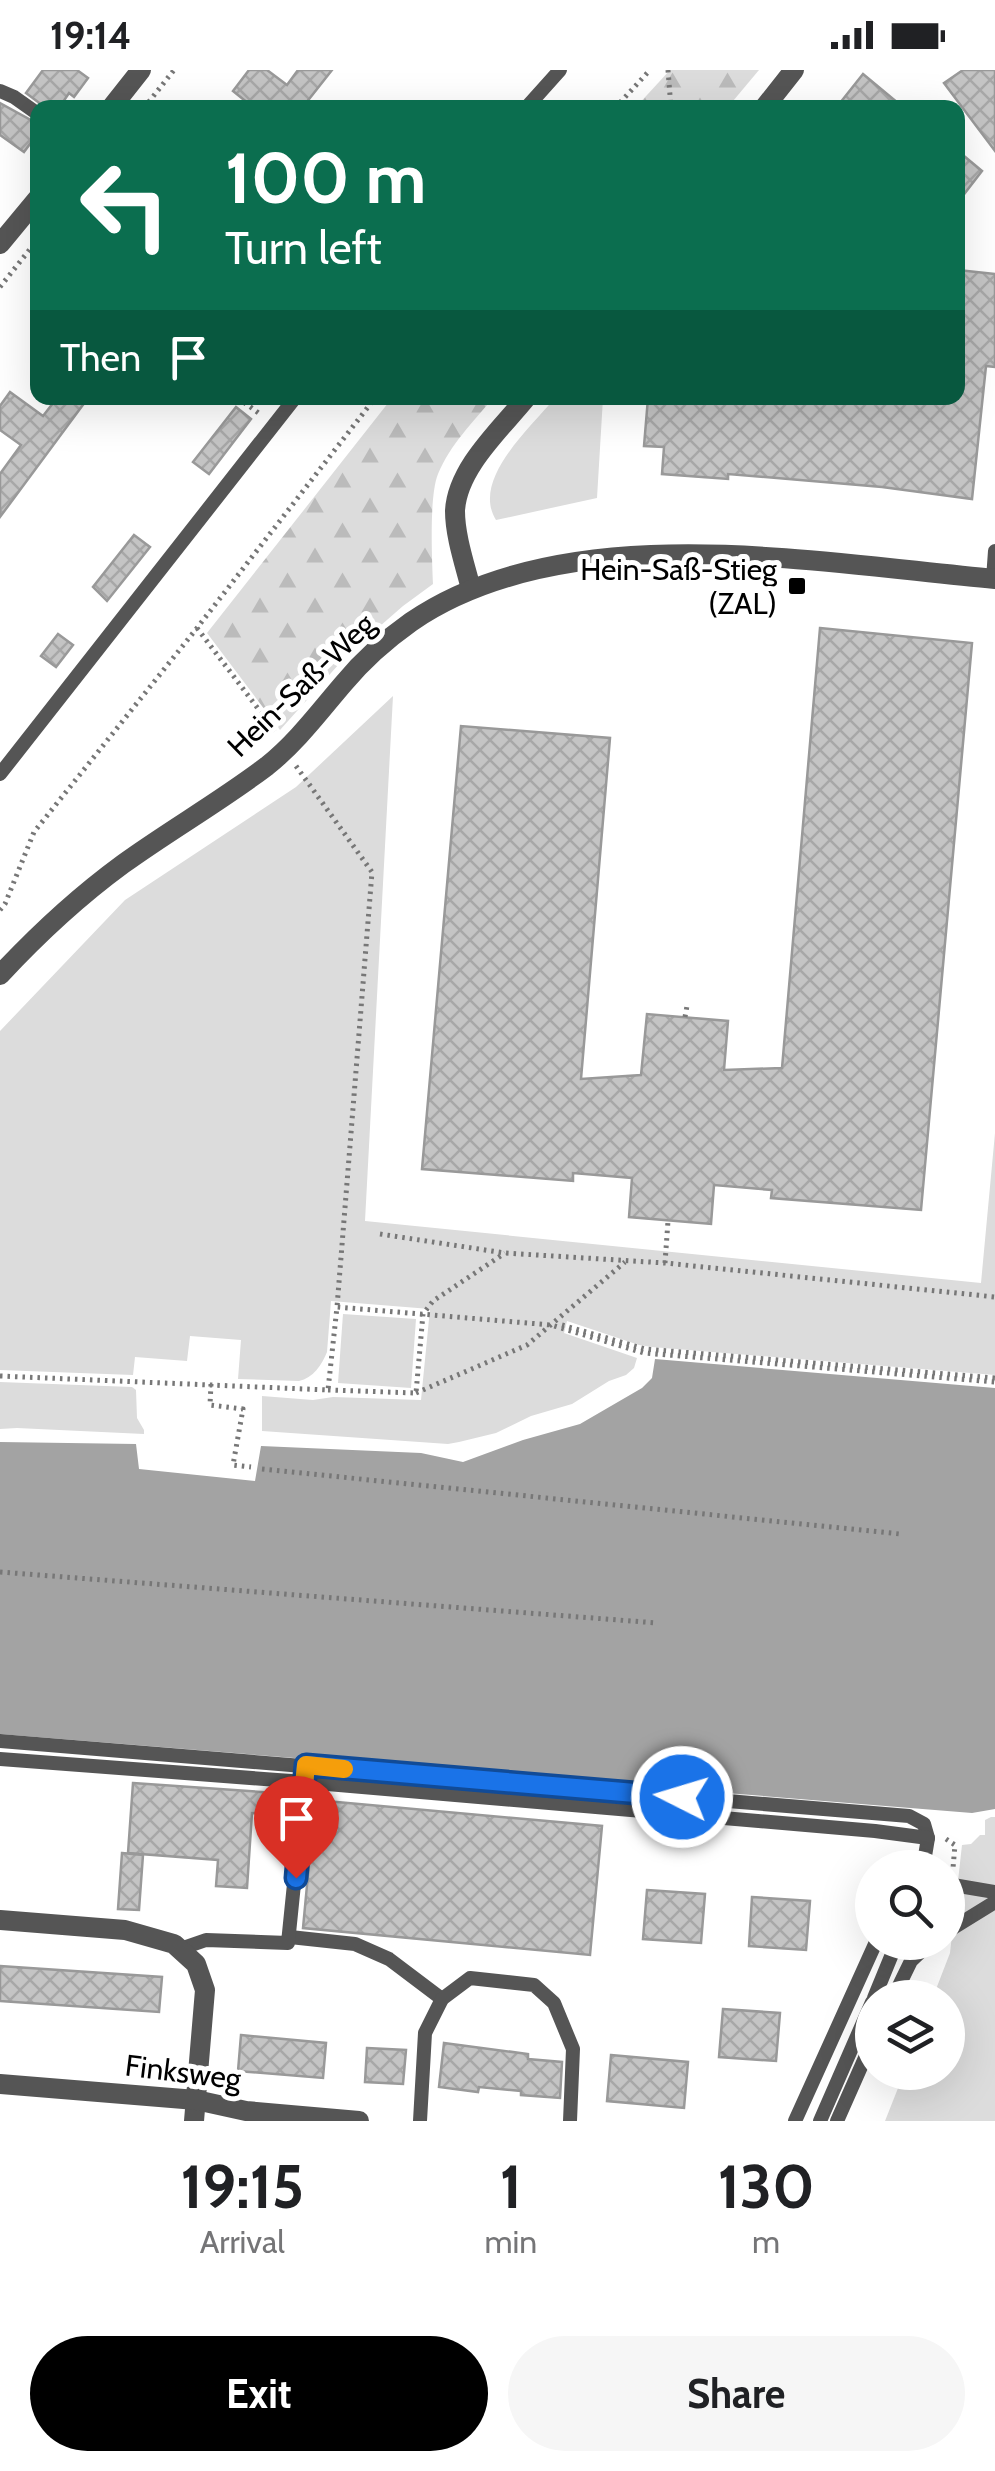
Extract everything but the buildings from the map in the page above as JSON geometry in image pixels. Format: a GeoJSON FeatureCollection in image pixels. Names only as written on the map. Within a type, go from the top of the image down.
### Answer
{"type":"FeatureCollection","features":[{"type":"Feature","properties":{"kind":"street"},"geometry":{"type":"LineString","coordinates":[[118,100],[142,70]]}},
{"type":"Feature","properties":{"kind":"street"},"geometry":{"type":"LineString","coordinates":[[770,100],[794,70]]}},
{"type":"Feature","properties":{"kind":"street"},"geometry":{"type":"LineString","coordinates":[[0,244],[30,208]]}},
{"type":"Feature","properties":{"kind":"street"},"geometry":{"type":"LineString","coordinates":[[471,589],[456,522],[458,494],[478,456],[520,405]]}},
{"type":"Feature","properties":{"kind":"street","name":"Hein-Saß-Weg"},"geometry":{"type":"LineString","coordinates":[[0,975],[88,890],[251,778],[285,750],[381,646],[431,609],[471,589],[572,563],[650,555],[766,557],[994,579]]}},
{"type":"Feature","properties":{"kind":"street"},"geometry":{"type":"LineString","coordinates":[[0,1920],[124,1930],[174,1944],[196,1964],[205,1990],[195,2110]]}},
{"type":"Feature","properties":{"kind":"street","name":"Finksweg"},"geometry":{"type":"LineString","coordinates":[[0,2084],[195,2110],[359,2121]]}},
{"type":"Feature","properties":{"kind":"lane"},"geometry":{"type":"LineString","coordinates":[[533,100],[560,70]]}},
{"type":"Feature","properties":{"kind":"lane"},"geometry":{"type":"LineString","coordinates":[[0,91],[30,108]]}},
{"type":"Feature","properties":{"kind":"lane"},"geometry":{"type":"LineString","coordinates":[[0,774],[289,405]]}},
{"type":"Feature","properties":{"kind":"lane"},"geometry":{"type":"LineString","coordinates":[[994,579],[995,551]]}},
{"type":"Feature","properties":{"kind":"lane"},"geometry":{"type":"LineString","coordinates":[[0,1741],[909,1816],[924,1824],[926,1850]]}},
{"type":"Feature","properties":{"kind":"lane"},"geometry":{"type":"LineString","coordinates":[[0,1759],[928,1838]]}},
{"type":"Feature","properties":{"kind":"lane"},"geometry":{"type":"LineString","coordinates":[[180,1950],[206,1940],[288,1943],[306,1765]]}},
{"type":"Feature","properties":{"kind":"lane"},"geometry":{"type":"LineString","coordinates":[[921,1850],[928,1838]]}},
{"type":"Feature","properties":{"kind":"lane"},"geometry":{"type":"LineString","coordinates":[[965,1887],[995,1892]]}},
{"type":"Feature","properties":{"kind":"lane"},"geometry":{"type":"LineString","coordinates":[[965,1921],[995,1902]]}},
{"type":"Feature","properties":{"kind":"lane"},"geometry":{"type":"LineString","coordinates":[[290,1937],[355,1944],[390,1959],[442,1999]]}},
{"type":"Feature","properties":{"kind":"lane"},"geometry":{"type":"LineString","coordinates":[[795,2121],[868,1960]]}},
{"type":"Feature","properties":{"kind":"lane"},"geometry":{"type":"LineString","coordinates":[[902,1980],[911,1961]]}},
{"type":"Feature","properties":{"kind":"lane"},"geometry":{"type":"LineString","coordinates":[[420,2121],[424,2033],[442,1999],[470,1978],[534,1985],[554,2003],[573,2049],[570,2121]]}},
{"type":"Feature","properties":{"kind":"lane"},"geometry":{"type":"LineString","coordinates":[[820,2121],[855,2041]]}},
{"type":"Feature","properties":{"kind":"lane"},"geometry":{"type":"LineString","coordinates":[[836,2121],[855,2079]]}},
{"type":"Feature","properties":{"kind":"path"},"geometry":{"type":"LineString","coordinates":[[150,100],[174,70]]}},
{"type":"Feature","properties":{"kind":"path"},"geometry":{"type":"LineString","coordinates":[[622,100],[650,70]]}},
{"type":"Feature","properties":{"kind":"path"},"geometry":{"type":"LineString","coordinates":[[668,70],[671,100]]}},
{"type":"Feature","properties":{"kind":"path"},"geometry":{"type":"LineString","coordinates":[[0,286],[30,249]]}},
{"type":"Feature","properties":{"kind":"path"},"geometry":{"type":"LineString","coordinates":[[248,405],[274,424]]}},
{"type":"Feature","properties":{"kind":"path"},"geometry":{"type":"LineString","coordinates":[[0,910],[34,832],[369,405]]}},
{"type":"Feature","properties":{"kind":"path"},"geometry":{"type":"LineString","coordinates":[[197,628],[272,724],[285,750],[372,872],[328,1390]]}},
{"type":"Feature","properties":{"kind":"path"},"geometry":{"type":"LineString","coordinates":[[685,1017],[686,1006]]}},
{"type":"Feature","properties":{"kind":"path"},"geometry":{"type":"LineString","coordinates":[[665,1263],[668,1221]]}},
{"type":"Feature","properties":{"kind":"path"},"geometry":{"type":"LineString","coordinates":[[380,1234],[505,1253],[665,1263],[995,1297]]}},
{"type":"Feature","properties":{"kind":"path"},"geometry":{"type":"LineString","coordinates":[[416,1394],[423,1314],[434,1301],[505,1253]]}},
{"type":"Feature","properties":{"kind":"path"},"geometry":{"type":"LineString","coordinates":[[0,1376],[416,1394],[528,1345],[625,1262]]}},
{"type":"Feature","properties":{"kind":"path"},"geometry":{"type":"LineString","coordinates":[[337,1307],[553,1324],[644,1353],[995,1380]]}},
{"type":"Feature","properties":{"kind":"path"},"geometry":{"type":"LineString","coordinates":[[210,1384],[210,1406],[243,1409],[234,1464],[251,1466]]}},
{"type":"Feature","properties":{"kind":"path"},"geometry":{"type":"LineString","coordinates":[[262,1469],[900,1534]]}},
{"type":"Feature","properties":{"kind":"path"},"geometry":{"type":"LineString","coordinates":[[0,1572],[657,1622]]}},
{"type":"Feature","properties":{"kind":"path"},"geometry":{"type":"LineString","coordinates":[[955,1845],[955,1850]]}},
{"type":"Feature","properties":{"kind":"green space"},"geometry":{"type":"Polygon","coordinates":[[[670,70],[759,70],[734,100],[642,100],[670,70]]]}},
{"type":"Feature","properties":{"kind":"green space"},"geometry":{"type":"Polygon","coordinates":[[[386,405],[487,405],[455,444],[438,474],[432,512],[433,584],[348,654],[280,730],[207,633],[386,405]]]}},
{"type":"Feature","properties":{"kind":"green space"},"geometry":{"type":"Polygon","coordinates":[[[549,405],[603,405],[597,498],[496,520],[490,505],[491,488],[519,439],[549,405]]]}},
{"type":"Feature","properties":{"kind":"green space"},"geometry":{"type":"Polygon","coordinates":[[[393,696],[365,1221],[981,1283],[995,1133],[995,1375],[652,1347],[567,1321],[564,1333],[637,1358],[634,1368],[572,1404],[531,1416],[496,1433],[448,1444],[262,1431],[262,1396],[421,1400],[430,1309],[331,1301],[327,1352],[316,1370],[299,1381],[238,1379],[241,1340],[190,1336],[187,1361],[135,1357],[133,1375],[0,1370],[0,1031],[125,900],[296,787],[393,696]]]}},
{"type":"Feature","properties":{"kind":"green space"},"geometry":{"type":"Polygon","coordinates":[[[343,1314],[416,1319],[411,1388],[338,1383],[343,1314]]]}},
{"type":"Feature","properties":{"kind":"green space"},"geometry":{"type":"Polygon","coordinates":[[[0,1382],[132,1387],[136,1390],[137,1418],[144,1434],[0,1429],[0,1382]]]}},
{"type":"Feature","properties":{"kind":"green space"},"geometry":{"type":"Polygon","coordinates":[[[995,1817],[995,2121],[885,2121],[897,2090],[965,2090],[965,1980],[940,1980],[947,1960],[965,1960],[962,1845],[985,1835],[985,1820],[995,1817]]]}},
{"type":"Feature","properties":{"kind":"shaded area"},"geometry":{"type":"Polygon","coordinates":[[[655,1359],[995,1388],[995,1809],[972,1813],[0,1734],[0,1442],[136,1444],[139,1469],[255,1481],[261,1446],[421,1453],[463,1462],[580,1424],[642,1388],[652,1378],[655,1359]]]}},
{"type":"Feature","properties":{"kind":"slow traffic"},"geometry":{"type":"LineString","coordinates":[[300,1825],[306,1765],[344,1769]]}},
{"type":"Feature","properties":{"kind":"place","name":"Hein-Saß-Stieg (ZAL)"},"geometry":{"type":"Point","coordinates":[797,586]}},
{"type":"Feature","properties":{"kind":"route"},"geometry":{"type":"LineString","coordinates":[[296,1878],[306,1765],[682,1797]]}}]}
